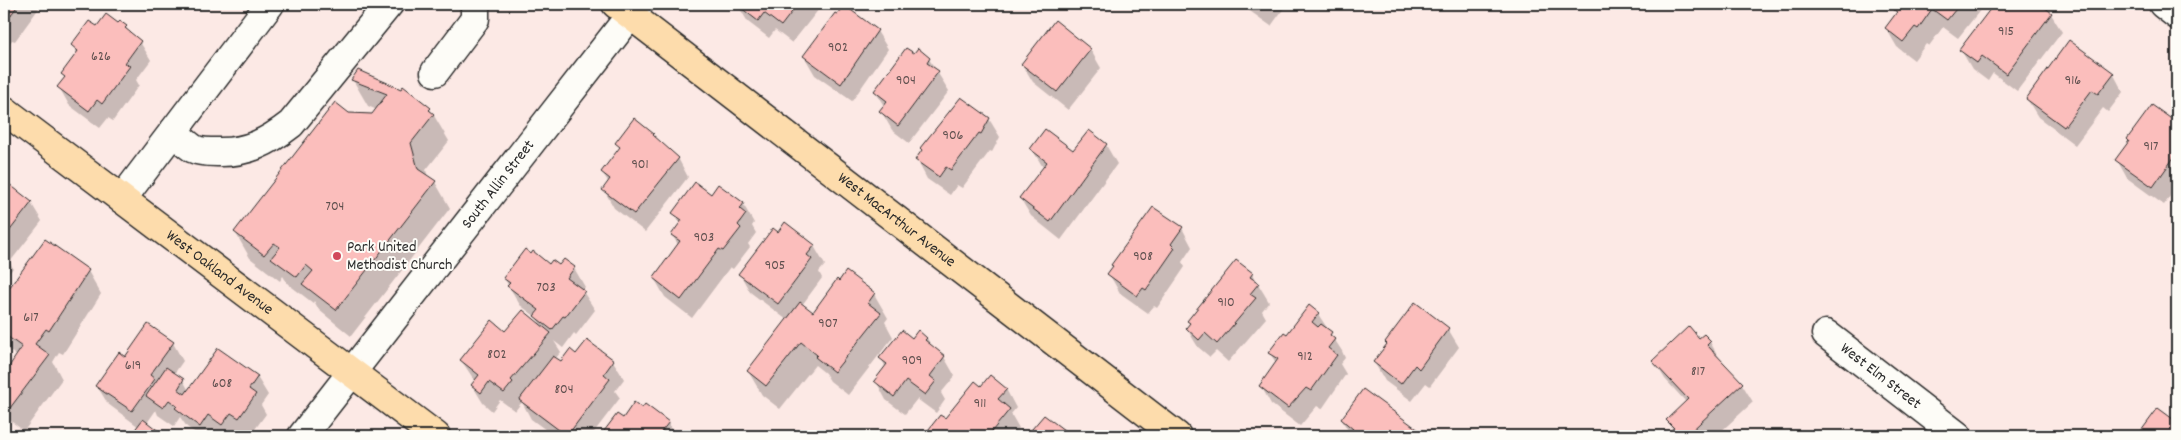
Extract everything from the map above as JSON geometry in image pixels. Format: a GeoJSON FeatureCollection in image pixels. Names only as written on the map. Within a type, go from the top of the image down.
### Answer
{"type":"FeatureCollection","features":[{"type":"Feature","properties":{"kind":"main road","name":"West MacArthur Avenue"},"geometry":{"type":"LineString","coordinates":[[628,7],[1178,436]]}},
{"type":"Feature","properties":{"kind":"main road","name":"West Oakland Avenue"},"geometry":{"type":"LineString","coordinates":[[4,110],[436,436]]}},
{"type":"Feature","properties":{"kind":"street"},"geometry":{"type":"LineString","coordinates":[[122,199],[270,4]]}},
{"type":"Feature","properties":{"kind":"street"},"geometry":{"type":"LineString","coordinates":[[173,132],[195,149],[213,152],[232,152],[249,149],[276,136],[291,124],[389,4]]}},
{"type":"Feature","properties":{"kind":"street"},"geometry":{"type":"LineString","coordinates":[[435,72],[475,19],[475,4]]}},
{"type":"Feature","properties":{"kind":"street"},"geometry":{"type":"LineString","coordinates":[[2163,4],[2177,14]]}},
{"type":"Feature","properties":{"kind":"street","name":"South Allin Street"},"geometry":{"type":"LineString","coordinates":[[302,436],[628,7]]}},
{"type":"Feature","properties":{"kind":"street","name":"West Elm Street"},"geometry":{"type":"LineString","coordinates":[[1826,334],[1958,436]]}},
{"type":"Feature","properties":{"kind":"building"},"geometry":{"type":"Polygon","coordinates":[[[4,4],[19,4],[4,24],[4,4]]]}},
{"type":"Feature","properties":{"kind":"building"},"geometry":{"type":"Polygon","coordinates":[[[736,4],[798,4],[781,26],[764,13],[758,21],[736,4]]]}},
{"type":"Feature","properties":{"kind":"building"},"geometry":{"type":"Polygon","coordinates":[[[1897,4],[1960,4],[1947,20],[1932,9],[1918,29],[1915,27],[1903,42],[1885,28],[1897,12],[1893,9],[1897,4]]]}},
{"type":"Feature","properties":{"kind":"building"},"geometry":{"type":"Polygon","coordinates":[[[1994,4],[2040,4],[2052,13],[2006,74],[1982,56],[1977,63],[1959,50],[1994,4]]]}},
{"type":"Feature","properties":{"kind":"building"},"geometry":{"type":"Polygon","coordinates":[[[844,5],[878,30],[841,84],[803,56],[835,13],[837,14],[844,5]]]}},
{"type":"Feature","properties":{"kind":"building"},"geometry":{"type":"Polygon","coordinates":[[[106,14],[118,23],[120,21],[127,26],[125,28],[141,41],[125,63],[130,66],[102,104],[97,100],[89,111],[57,87],[65,77],[61,74],[78,51],[71,45],[89,21],[97,26],[106,14]]]}},
{"type":"Feature","properties":{"kind":"building"},"geometry":{"type":"Polygon","coordinates":[[[1055,20],[1091,49],[1057,92],[1021,64],[1055,20]]]}},
{"type":"Feature","properties":{"kind":"building"},"geometry":{"type":"Polygon","coordinates":[[[2069,40],[2114,73],[2098,94],[2092,90],[2064,127],[2026,99],[2069,40]]]}},
{"type":"Feature","properties":{"kind":"building"},"geometry":{"type":"Polygon","coordinates":[[[906,48],[914,53],[918,48],[930,58],[927,63],[939,71],[898,126],[879,111],[887,101],[874,91],[906,48]]]}},
{"type":"Feature","properties":{"kind":"building"},"geometry":{"type":"Polygon","coordinates":[[[358,70],[401,89],[403,86],[431,108],[429,110],[434,114],[411,143],[418,169],[436,181],[336,310],[302,284],[313,271],[306,265],[297,277],[271,258],[280,247],[274,243],[264,255],[234,232],[335,102],[349,113],[372,114],[387,94],[351,80],[358,70]]]}},
{"type":"Feature","properties":{"kind":"building"},"geometry":{"type":"Polygon","coordinates":[[[961,97],[990,118],[981,134],[979,133],[951,170],[946,167],[939,177],[915,160],[922,150],[920,148],[961,97]]]}},
{"type":"Feature","properties":{"kind":"building"},"geometry":{"type":"Polygon","coordinates":[[[2152,105],[2177,123],[2177,153],[2153,187],[2115,160],[2129,141],[2127,139],[2152,105]]]}},
{"type":"Feature","properties":{"kind":"building"},"geometry":{"type":"Polygon","coordinates":[[[634,118],[679,158],[634,214],[602,190],[610,179],[601,172],[620,147],[615,143],[634,118]]]}},
{"type":"Feature","properties":{"kind":"building"},"geometry":{"type":"Polygon","coordinates":[[[1045,129],[1073,150],[1089,130],[1107,144],[1050,222],[1019,198],[1047,162],[1030,149],[1045,129]]]}},
{"type":"Feature","properties":{"kind":"building"},"geometry":{"type":"Polygon","coordinates":[[[4,180],[32,202],[4,238],[4,180]]]}},
{"type":"Feature","properties":{"kind":"building"},"geometry":{"type":"Polygon","coordinates":[[[695,182],[711,194],[718,184],[744,203],[740,209],[746,214],[738,225],[741,228],[723,251],[719,249],[681,300],[653,278],[680,241],[671,235],[682,220],[672,213],[695,182]]]}},
{"type":"Feature","properties":{"kind":"building"},"geometry":{"type":"Polygon","coordinates":[[[1153,207],[1183,227],[1171,244],[1175,248],[1146,290],[1143,288],[1137,296],[1107,274],[1113,266],[1111,265],[1153,207]]]}},
{"type":"Feature","properties":{"kind":"building"},"geometry":{"type":"Polygon","coordinates":[[[785,222],[815,245],[807,255],[812,259],[778,304],[738,274],[773,228],[778,232],[785,222]]]}},
{"type":"Feature","properties":{"kind":"building"},"geometry":{"type":"Polygon","coordinates":[[[45,239],[89,270],[49,331],[46,329],[35,344],[50,355],[10,408],[4,404],[4,374],[22,347],[4,334],[4,295],[45,239]]]}},
{"type":"Feature","properties":{"kind":"building"},"geometry":{"type":"Polygon","coordinates":[[[525,249],[531,254],[533,251],[549,264],[552,260],[559,265],[564,259],[575,267],[567,278],[585,291],[565,317],[563,316],[552,330],[534,316],[539,310],[507,286],[510,283],[503,278],[525,249]]]}},
{"type":"Feature","properties":{"kind":"building"},"geometry":{"type":"Polygon","coordinates":[[[1236,260],[1253,273],[1250,277],[1259,283],[1250,294],[1256,298],[1217,344],[1205,333],[1199,340],[1186,328],[1190,323],[1187,321],[1236,260]]]}},
{"type":"Feature","properties":{"kind":"building"},"geometry":{"type":"Polygon","coordinates":[[[846,271],[875,293],[868,303],[881,313],[834,372],[815,357],[817,355],[801,342],[766,386],[747,371],[800,302],[813,312],[837,279],[839,281],[846,271]]]}},
{"type":"Feature","properties":{"kind":"building"},"geometry":{"type":"Polygon","coordinates":[[[1415,302],[1449,328],[1419,369],[1415,365],[1401,384],[1373,362],[1387,344],[1385,342],[1415,302]]]}},
{"type":"Feature","properties":{"kind":"building"},"geometry":{"type":"Polygon","coordinates":[[[1309,305],[1319,313],[1312,322],[1318,327],[1321,324],[1332,332],[1330,335],[1335,339],[1328,348],[1337,355],[1311,391],[1306,388],[1288,408],[1259,386],[1278,359],[1268,353],[1284,332],[1287,334],[1309,305]]]}},
{"type":"Feature","properties":{"kind":"building"},"geometry":{"type":"Polygon","coordinates":[[[523,310],[551,333],[511,380],[513,382],[504,393],[489,382],[481,393],[471,385],[479,375],[460,360],[492,320],[505,331],[523,310]]]}},
{"type":"Feature","properties":{"kind":"building"},"geometry":{"type":"Polygon","coordinates":[[[148,324],[174,342],[150,375],[155,379],[132,411],[95,386],[119,352],[125,357],[148,324]]]}},
{"type":"Feature","properties":{"kind":"building"},"geometry":{"type":"Polygon","coordinates":[[[1689,326],[1699,338],[1704,334],[1711,341],[1707,345],[1743,383],[1686,436],[1682,436],[1679,433],[1676,436],[1671,430],[1674,428],[1666,420],[1688,399],[1652,361],[1689,326]]]}},
{"type":"Feature","properties":{"kind":"building"},"geometry":{"type":"Polygon","coordinates":[[[902,330],[912,338],[918,330],[927,338],[925,340],[945,356],[930,376],[936,381],[925,395],[906,381],[894,397],[874,381],[887,364],[879,358],[902,330]]]}},
{"type":"Feature","properties":{"kind":"building"},"geometry":{"type":"Polygon","coordinates":[[[587,340],[614,360],[604,374],[610,379],[567,436],[519,400],[553,356],[561,361],[570,349],[576,354],[587,340]]]}},
{"type":"Feature","properties":{"kind":"building"},"geometry":{"type":"Polygon","coordinates":[[[218,348],[258,376],[249,389],[256,394],[239,418],[231,413],[222,425],[208,415],[200,427],[175,408],[177,406],[169,400],[163,408],[146,396],[166,367],[184,379],[178,389],[185,394],[218,348]]]}},
{"type":"Feature","properties":{"kind":"building"},"geometry":{"type":"Polygon","coordinates":[[[990,375],[1007,389],[998,399],[1010,409],[988,436],[928,436],[925,434],[940,415],[945,418],[975,381],[981,386],[990,375]]]}},
{"type":"Feature","properties":{"kind":"building"},"geometry":{"type":"Polygon","coordinates":[[[1363,389],[1420,431],[1416,436],[1347,436],[1353,429],[1341,419],[1363,389]]]}},
{"type":"Feature","properties":{"kind":"building"},"geometry":{"type":"Polygon","coordinates":[[[634,402],[642,408],[645,404],[669,422],[658,436],[601,435],[617,414],[623,418],[634,402]]]}},
{"type":"Feature","properties":{"kind":"building"},"geometry":{"type":"Polygon","coordinates":[[[2158,408],[2177,422],[2177,428],[2174,432],[2177,436],[2148,436],[2141,431],[2158,408]]]}},
{"type":"Feature","properties":{"kind":"building"},"geometry":{"type":"Polygon","coordinates":[[[1044,415],[1072,436],[1026,436],[1044,415]]]}},
{"type":"Feature","properties":{"kind":"building"},"geometry":{"type":"Polygon","coordinates":[[[143,419],[165,436],[130,436],[143,419]]]}},
{"type":"Feature","properties":{"kind":"place","name":"Park United Methodist Church"},"geometry":{"type":"Point","coordinates":[337,256]}}]}
